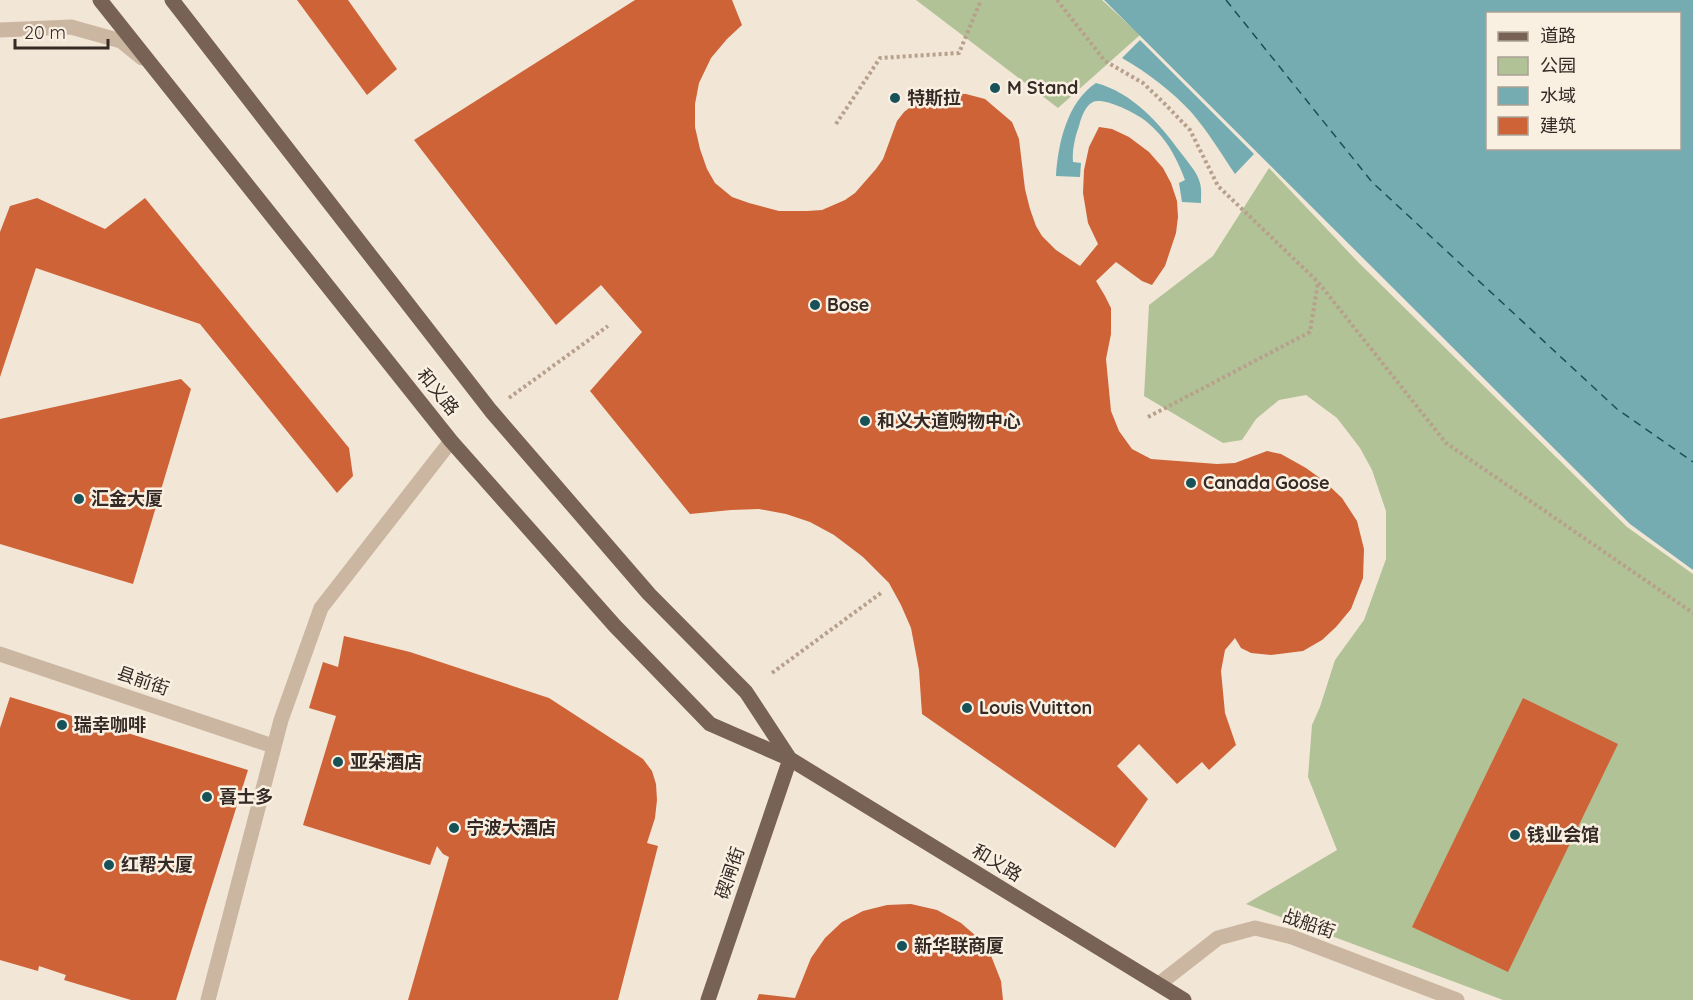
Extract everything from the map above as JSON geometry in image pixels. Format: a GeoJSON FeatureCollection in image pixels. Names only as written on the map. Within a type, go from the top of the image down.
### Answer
{"type":"FeatureCollection","features":[{"type":"Feature","properties":{"kind":"main road","name":"和义路"},"geometry":{"type":"LineString","coordinates":[[100,0],[451,441],[615,626],[710,724],[790,759],[1184,1000]]}},
{"type":"Feature","properties":{"kind":"main road","name":"和义路"},"geometry":{"type":"LineString","coordinates":[[172,0],[491,411],[649,594],[746,692],[790,759]]}},
{"type":"Feature","properties":{"kind":"main road","name":"碶闸街"},"geometry":{"type":"LineString","coordinates":[[708,1000],[790,759]]}},
{"type":"Feature","properties":{"kind":"street"},"geometry":{"type":"LineString","coordinates":[[0,30],[71,27],[121,41],[155,69]]}},
{"type":"Feature","properties":{"kind":"street"},"geometry":{"type":"LineString","coordinates":[[208,1000],[280,720],[321,608],[451,441]]}},
{"type":"Feature","properties":{"kind":"street","name":"县前街"},"geometry":{"type":"LineString","coordinates":[[0,654],[273,746]]}},
{"type":"Feature","properties":{"kind":"street","name":"战船街"},"geometry":{"type":"LineString","coordinates":[[1159,984],[1218,938],[1255,928],[1292,937],[1457,1000]]}},
{"type":"Feature","properties":{"kind":"path"},"geometry":{"type":"LineString","coordinates":[[836,124],[880,58],[959,53],[981,0]]}},
{"type":"Feature","properties":{"kind":"path"},"geometry":{"type":"LineString","coordinates":[[1057,0],[1105,61],[1143,83],[1190,130],[1218,186],[1318,282],[1446,443],[1693,613]]}},
{"type":"Feature","properties":{"kind":"path"},"geometry":{"type":"LineString","coordinates":[[1148,417],[1310,332],[1318,282]]}},
{"type":"Feature","properties":{"kind":"path"},"geometry":{"type":"LineString","coordinates":[[491,411],[608,326]]}},
{"type":"Feature","properties":{"kind":"path"},"geometry":{"type":"LineString","coordinates":[[772,673],[881,593]]}},
{"type":"Feature","properties":{"kind":"green space"},"geometry":{"type":"Polygon","coordinates":[[[916,0],[1102,0],[1140,35],[1058,108],[916,0]]]}},
{"type":"Feature","properties":{"kind":"green space"},"geometry":{"type":"Polygon","coordinates":[[[1269,168],[1358,262],[1627,527],[1693,574],[1693,1000],[1503,1000],[1246,904],[1337,850],[1308,777],[1312,725],[1335,660],[1364,620],[1386,559],[1386,511],[1372,470],[1360,448],[1337,418],[1306,395],[1279,400],[1256,419],[1242,440],[1223,443],[1144,396],[1149,305],[1213,256],[1269,168]]]}},
{"type":"Feature","properties":{"kind":"water"},"geometry":{"type":"Polygon","coordinates":[[[1104,0],[1693,0],[1693,570],[1630,524],[1104,0]]]}},
{"type":"Feature","properties":{"kind":"water"},"geometry":{"type":"Polygon","coordinates":[[[1140,40],[1254,154],[1235,174],[1192,113],[1159,83],[1122,58],[1140,40]]]}},
{"type":"Feature","properties":{"kind":"water"},"geometry":{"type":"Polygon","coordinates":[[[1096,83],[1122,94],[1144,110],[1164,131],[1198,177],[1201,186],[1201,203],[1182,202],[1179,183],[1185,180],[1172,151],[1156,131],[1136,114],[1103,101],[1093,102],[1082,116],[1073,148],[1073,162],[1081,163],[1080,177],[1056,176],[1062,138],[1071,112],[1086,91],[1096,83]]]}},
{"type":"Feature","properties":{"kind":"building"},"geometry":{"type":"Polygon","coordinates":[[[297,0],[348,0],[397,69],[367,95],[297,0]]]}},
{"type":"Feature","properties":{"kind":"building","name":"和义大道购物中心"},"geometry":{"type":"Polygon","coordinates":[[[635,0],[732,0],[742,25],[711,58],[699,83],[695,104],[695,127],[707,169],[715,183],[732,197],[749,203],[779,211],[807,211],[822,210],[845,200],[855,193],[883,159],[897,121],[904,112],[917,102],[948,93],[966,94],[985,99],[1012,122],[1019,139],[1025,189],[1036,226],[1056,250],[1080,266],[1098,244],[1088,223],[1083,193],[1084,170],[1089,147],[1099,127],[1112,129],[1129,137],[1149,152],[1163,168],[1177,201],[1178,217],[1176,233],[1165,266],[1152,285],[1142,281],[1116,262],[1096,281],[1111,308],[1111,334],[1106,359],[1111,411],[1119,431],[1132,449],[1151,459],[1217,464],[1235,463],[1267,451],[1281,454],[1306,468],[1342,498],[1357,521],[1364,549],[1363,578],[1351,609],[1322,640],[1303,651],[1271,655],[1251,653],[1241,648],[1235,638],[1225,650],[1221,671],[1225,713],[1236,745],[1209,770],[1202,762],[1177,784],[1139,744],[1117,766],[1148,799],[1115,848],[922,714],[919,670],[911,628],[889,583],[863,557],[834,535],[810,522],[786,514],[759,509],[690,514],[590,391],[642,332],[601,285],[556,325],[414,140],[635,0]]]}},
{"type":"Feature","properties":{"kind":"building"},"geometry":{"type":"Polygon","coordinates":[[[37,198],[105,229],[145,198],[349,448],[353,476],[337,493],[200,324],[36,268],[0,377],[0,232],[10,206],[37,198]]]}},
{"type":"Feature","properties":{"kind":"building","name":"汇金大厦"},"geometry":{"type":"Polygon","coordinates":[[[181,379],[191,389],[133,584],[0,544],[0,419],[181,379]]]}},
{"type":"Feature","properties":{"kind":"building"},"geometry":{"type":"Polygon","coordinates":[[[344,636],[410,652],[549,698],[643,759],[652,771],[657,800],[655,818],[647,843],[658,846],[618,1000],[408,1000],[449,857],[443,854],[437,846],[430,865],[303,825],[336,716],[309,708],[323,662],[338,667],[344,636]]]}},
{"type":"Feature","properties":{"kind":"building","name":"红帮大厦"},"geometry":{"type":"Polygon","coordinates":[[[10,697],[248,770],[176,1000],[131,1000],[64,980],[66,975],[39,966],[38,971],[0,960],[0,728],[10,697]]]}},
{"type":"Feature","properties":{"kind":"building","name":"钱业会馆"},"geometry":{"type":"Polygon","coordinates":[[[1523,698],[1618,744],[1508,972],[1412,927],[1523,698]]]}},
{"type":"Feature","properties":{"kind":"building","name":"新华联商厦"},"geometry":{"type":"Polygon","coordinates":[[[911,904],[937,910],[961,923],[976,936],[990,953],[1001,981],[1003,1000],[757,1000],[759,994],[795,998],[811,958],[825,938],[842,922],[863,911],[887,905],[911,904]]]}},
{"type":"Feature","properties":{"kind":"ferry route"},"geometry":{"type":"LineString","coordinates":[[1226,0],[1372,182],[1617,409],[1693,462]]}},
{"type":"Feature","properties":{"kind":"place","name":"M Stand"},"geometry":{"type":"Point","coordinates":[995,88]}},
{"type":"Feature","properties":{"kind":"place","name":"特斯拉"},"geometry":{"type":"Point","coordinates":[895,98]}},
{"type":"Feature","properties":{"kind":"place","name":"Bose"},"geometry":{"type":"Point","coordinates":[815,305]}},
{"type":"Feature","properties":{"kind":"place","name":"和义大道购物中心"},"geometry":{"type":"Point","coordinates":[865,421]}},
{"type":"Feature","properties":{"kind":"place","name":"Canada Goose"},"geometry":{"type":"Point","coordinates":[1191,483]}},
{"type":"Feature","properties":{"kind":"place","name":"汇金大厦"},"geometry":{"type":"Point","coordinates":[79,499]}},
{"type":"Feature","properties":{"kind":"place","name":"Louis Vuitton"},"geometry":{"type":"Point","coordinates":[967,708]}},
{"type":"Feature","properties":{"kind":"place","name":"瑞幸咖啡"},"geometry":{"type":"Point","coordinates":[62,725]}},
{"type":"Feature","properties":{"kind":"place","name":"亚朵酒店"},"geometry":{"type":"Point","coordinates":[338,762]}},
{"type":"Feature","properties":{"kind":"place","name":"喜士多"},"geometry":{"type":"Point","coordinates":[207,797]}},
{"type":"Feature","properties":{"kind":"place","name":"宁波大酒店"},"geometry":{"type":"Point","coordinates":[454,828]}},
{"type":"Feature","properties":{"kind":"place","name":"钱业会馆"},"geometry":{"type":"Point","coordinates":[1515,835]}},
{"type":"Feature","properties":{"kind":"place","name":"红帮大厦"},"geometry":{"type":"Point","coordinates":[109,865]}},
{"type":"Feature","properties":{"kind":"place","name":"新华联商厦"},"geometry":{"type":"Point","coordinates":[902,946]}}]}
